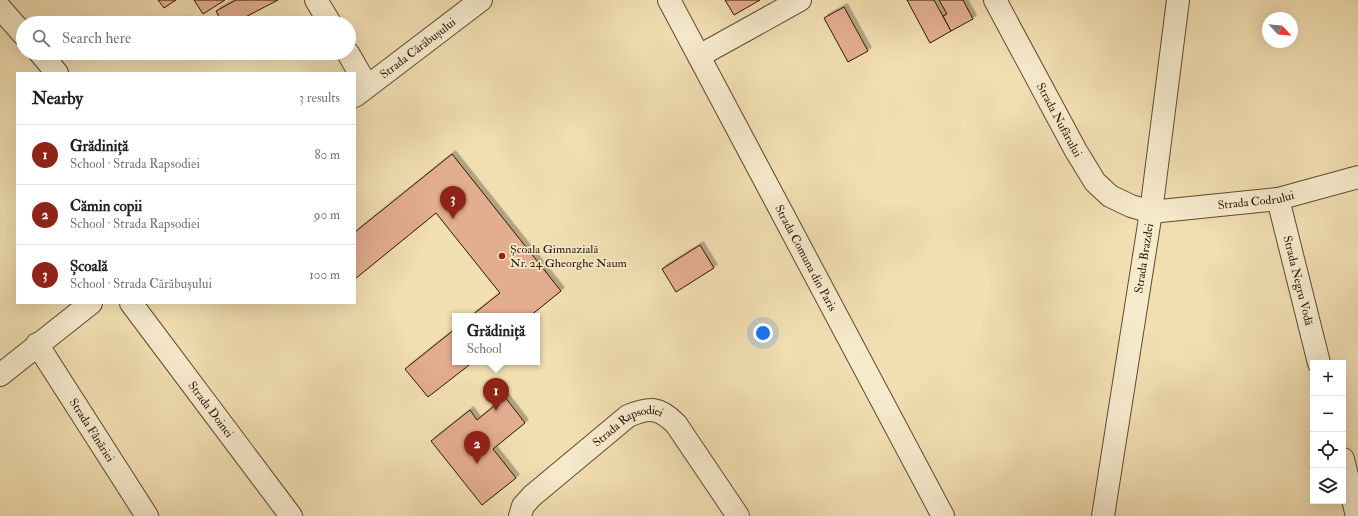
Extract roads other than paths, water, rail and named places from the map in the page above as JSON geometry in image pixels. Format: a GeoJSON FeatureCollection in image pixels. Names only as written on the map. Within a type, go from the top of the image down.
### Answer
{"type":"FeatureCollection","features":[{"type":"Feature","properties":{"kind":"street"},"geometry":{"type":"LineString","coordinates":[[316,0],[326,16]]}},
{"type":"Feature","properties":{"kind":"street","name":"Strada Cărăbușului"},"geometry":{"type":"LineString","coordinates":[[361,91],[481,0]]}},
{"type":"Feature","properties":{"kind":"street","name":"Strada Comuna din Paris"},"geometry":{"type":"LineString","coordinates":[[669,0],[943,516]]}},
{"type":"Feature","properties":{"kind":"street"},"geometry":{"type":"LineString","coordinates":[[700,56],[800,0]]}},
{"type":"Feature","properties":{"kind":"street","name":"Strada Nufărului"},"geometry":{"type":"LineString","coordinates":[[995,0],[1076,151],[1096,182],[1110,196],[1130,206],[1151,212]]}},
{"type":"Feature","properties":{"kind":"street","name":"Strada Brazdei"},"geometry":{"type":"LineString","coordinates":[[1103,516],[1151,212],[1178,0]]}},
{"type":"Feature","properties":{"kind":"street"},"geometry":{"type":"LineString","coordinates":[[0,8],[16,26]]}},
{"type":"Feature","properties":{"kind":"street"},"geometry":{"type":"LineString","coordinates":[[46,60],[56,72]]}},
{"type":"Feature","properties":{"kind":"street"},"geometry":{"type":"LineString","coordinates":[[350,60],[354,72]]}},
{"type":"Feature","properties":{"kind":"street"},"geometry":{"type":"LineString","coordinates":[[356,76],[361,91]]}},
{"type":"Feature","properties":{"kind":"street","name":"Strada Codrului"},"geometry":{"type":"LineString","coordinates":[[1151,212],[1278,199],[1358,177]]}},
{"type":"Feature","properties":{"kind":"street","name":"Strada Negru Vodă"},"geometry":{"type":"LineString","coordinates":[[1278,199],[1318,360]]}},
{"type":"Feature","properties":{"kind":"street"},"geometry":{"type":"LineString","coordinates":[[0,375],[37,344],[90,304]]}},
{"type":"Feature","properties":{"kind":"street","name":"Strada Doinei"},"geometry":{"type":"LineString","coordinates":[[132,304],[291,516]]}},
{"type":"Feature","properties":{"kind":"street","name":"Strada Fânăriei"},"geometry":{"type":"LineString","coordinates":[[37,344],[147,516]]}},
{"type":"Feature","properties":{"kind":"street","name":"Strada Rapsodiei"},"geometry":{"type":"LineString","coordinates":[[520,516],[523,506],[532,496],[628,416],[643,410],[654,410],[666,414],[676,424],[738,516]]}},
{"type":"Feature","properties":{"kind":"street"},"geometry":{"type":"LineString","coordinates":[[1345,468],[1357,516]]}},
{"type":"Feature","properties":{"kind":"place","name":"Școală"},"geometry":{"type":"Point","coordinates":[453,219]}},
{"type":"Feature","properties":{"kind":"place","name":"Școala Gimnazială Nr. 24 Gheorghe Naum"},"geometry":{"type":"Point","coordinates":[502,256]}},
{"type":"Feature","properties":{"kind":"place","name":"Grădiniță"},"geometry":{"type":"Point","coordinates":[496,411]}},
{"type":"Feature","properties":{"kind":"place","name":"Cămin copii"},"geometry":{"type":"Point","coordinates":[477,464]}}]}
